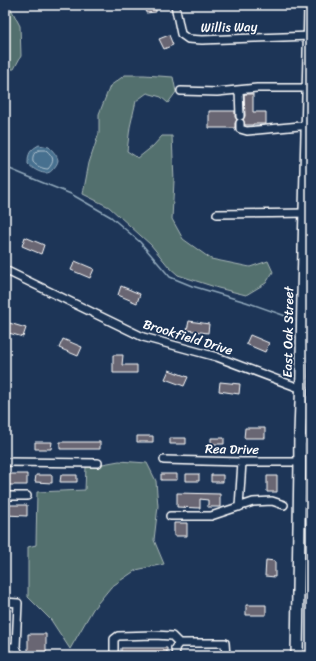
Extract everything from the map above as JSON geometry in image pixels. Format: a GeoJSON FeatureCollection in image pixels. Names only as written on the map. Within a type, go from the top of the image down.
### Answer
{"type":"FeatureCollection","features":[{"type":"Feature","properties":{"kind":"highway","name":"East Oak Street"},"geometry":{"type":"LineString","coordinates":[[297,656],[300,462],[299,440],[308,231],[310,7]]}},
{"type":"Feature","properties":{"kind":"street","name":"Willis Way"},"geometry":{"type":"LineString","coordinates":[[175,5],[181,34],[188,39],[202,40],[310,36]]}},
{"type":"Feature","properties":{"kind":"street"},"geometry":{"type":"LineString","coordinates":[[181,91],[217,92],[257,88],[309,88]]}},
{"type":"Feature","properties":{"kind":"street"},"geometry":{"type":"LineString","coordinates":[[239,90],[240,129],[247,131],[309,126]]}},
{"type":"Feature","properties":{"kind":"street"},"geometry":{"type":"LineString","coordinates":[[217,214],[308,213]]}},
{"type":"Feature","properties":{"kind":"street","name":"Brookfield Drive"},"geometry":{"type":"LineString","coordinates":[[5,270],[143,337],[217,357],[302,389]]}},
{"type":"Feature","properties":{"kind":"street"},"geometry":{"type":"LineString","coordinates":[[299,440],[311,440]]}},
{"type":"Feature","properties":{"kind":"street","name":"Rea Drive"},"geometry":{"type":"LineString","coordinates":[[164,460],[300,462]]}},
{"type":"Feature","properties":{"kind":"street"},"geometry":{"type":"LineString","coordinates":[[5,462],[98,463]]}},
{"type":"Feature","properties":{"kind":"street"},"geometry":{"type":"LineString","coordinates":[[239,507],[242,462]]}},
{"type":"Feature","properties":{"kind":"street"},"geometry":{"type":"LineString","coordinates":[[5,496],[26,496]]}},
{"type":"Feature","properties":{"kind":"street"},"geometry":{"type":"LineString","coordinates":[[170,516],[211,516],[253,502],[272,501],[284,505]]}},
{"type":"Feature","properties":{"kind":"street"},"geometry":{"type":"LineString","coordinates":[[5,602],[18,603],[16,647],[20,656]]}},
{"type":"Feature","properties":{"kind":"street"},"geometry":{"type":"LineString","coordinates":[[114,656],[114,639],[118,636],[154,635],[172,636],[179,643],[225,644],[226,656]]}},
{"type":"Feature","properties":{"kind":"street"},"geometry":{"type":"LineString","coordinates":[[176,656],[175,648],[179,643]]}},
{"type":"Feature","properties":{"kind":"street"},"geometry":{"type":"LineString","coordinates":[[5,646],[16,647]]}},
{"type":"Feature","properties":{"kind":"green space"},"geometry":{"type":"Polygon","coordinates":[[[5,5],[9,5],[20,26],[21,56],[14,69],[5,69],[5,5]]]}},
{"type":"Feature","properties":{"kind":"green space"},"geometry":{"type":"Polygon","coordinates":[[[125,75],[173,77],[176,92],[168,103],[161,97],[147,93],[136,101],[130,127],[127,151],[138,158],[153,146],[162,136],[172,136],[174,181],[172,219],[183,239],[211,259],[250,267],[268,261],[273,272],[266,283],[246,295],[178,275],[169,267],[151,245],[109,207],[83,194],[89,163],[99,133],[99,114],[110,86],[125,75]]]}},
{"type":"Feature","properties":{"kind":"green space"},"geometry":{"type":"Polygon","coordinates":[[[119,461],[147,463],[156,481],[158,506],[154,540],[164,564],[136,570],[111,587],[93,609],[70,649],[51,620],[28,597],[28,547],[36,545],[37,492],[85,490],[86,467],[119,461]]]}},
{"type":"Feature","properties":{"kind":"water"},"geometry":{"type":"Polygon","coordinates":[[[39,145],[49,147],[57,158],[58,161],[50,172],[44,173],[37,171],[28,164],[30,152],[39,145]]]}},
{"type":"Feature","properties":{"kind":"building"},"geometry":{"type":"Polygon","coordinates":[[[145,5],[156,5],[156,12],[146,13],[145,5]]]}},
{"type":"Feature","properties":{"kind":"building"},"geometry":{"type":"Polygon","coordinates":[[[169,35],[173,45],[164,49],[159,39],[169,35]]]}},
{"type":"Feature","properties":{"kind":"building"},"geometry":{"type":"Polygon","coordinates":[[[244,94],[253,94],[253,112],[266,112],[266,124],[245,125],[243,120],[245,116],[244,94]]]}},
{"type":"Feature","properties":{"kind":"building"},"geometry":{"type":"Polygon","coordinates":[[[209,111],[235,111],[235,117],[237,120],[235,123],[235,128],[209,128],[209,111]]]}},
{"type":"Feature","properties":{"kind":"building"},"geometry":{"type":"Polygon","coordinates":[[[25,237],[44,245],[41,254],[22,246],[25,237]]]}},
{"type":"Feature","properties":{"kind":"building"},"geometry":{"type":"Polygon","coordinates":[[[75,261],[94,269],[90,278],[71,270],[75,261]]]}},
{"type":"Feature","properties":{"kind":"building"},"geometry":{"type":"Polygon","coordinates":[[[121,286],[140,294],[137,303],[118,295],[121,286]]]}},
{"type":"Feature","properties":{"kind":"building"},"geometry":{"type":"Polygon","coordinates":[[[189,321],[209,324],[208,333],[187,330],[189,321]]]}},
{"type":"Feature","properties":{"kind":"building"},"geometry":{"type":"Polygon","coordinates":[[[6,322],[26,328],[23,337],[5,332],[6,322]]]}},
{"type":"Feature","properties":{"kind":"building"},"geometry":{"type":"Polygon","coordinates":[[[250,335],[269,343],[265,352],[246,344],[250,335]]]}},
{"type":"Feature","properties":{"kind":"building"},"geometry":{"type":"Polygon","coordinates":[[[63,339],[82,347],[78,356],[59,348],[63,339]]]}},
{"type":"Feature","properties":{"kind":"building"},"geometry":{"type":"Polygon","coordinates":[[[113,355],[123,355],[122,365],[137,365],[137,373],[113,373],[113,355]]]}},
{"type":"Feature","properties":{"kind":"building"},"geometry":{"type":"Polygon","coordinates":[[[169,370],[188,377],[184,386],[165,379],[169,370]]]}},
{"type":"Feature","properties":{"kind":"building"},"geometry":{"type":"Polygon","coordinates":[[[220,382],[240,384],[239,394],[219,391],[220,382]]]}},
{"type":"Feature","properties":{"kind":"building"},"geometry":{"type":"Polygon","coordinates":[[[245,428],[265,428],[265,438],[244,438],[245,428]]]}},
{"type":"Feature","properties":{"kind":"building"},"geometry":{"type":"Polygon","coordinates":[[[137,436],[153,436],[153,442],[137,442],[137,436]]]}},
{"type":"Feature","properties":{"kind":"building"},"geometry":{"type":"Polygon","coordinates":[[[170,438],[186,438],[186,444],[170,444],[170,438]]]}},
{"type":"Feature","properties":{"kind":"building"},"geometry":{"type":"Polygon","coordinates":[[[211,438],[224,438],[224,444],[211,444],[211,438]]]}},
{"type":"Feature","properties":{"kind":"building"},"geometry":{"type":"Polygon","coordinates":[[[35,442],[52,442],[51,449],[35,449],[35,442]]]}},
{"type":"Feature","properties":{"kind":"building"},"geometry":{"type":"Polygon","coordinates":[[[60,442],[100,442],[100,449],[60,449],[60,442]]]}},
{"type":"Feature","properties":{"kind":"building"},"geometry":{"type":"Polygon","coordinates":[[[5,474],[27,474],[27,485],[5,485],[5,474]]]}},
{"type":"Feature","properties":{"kind":"building"},"geometry":{"type":"Polygon","coordinates":[[[161,474],[177,474],[177,480],[161,480],[161,474]]]}},
{"type":"Feature","properties":{"kind":"building"},"geometry":{"type":"Polygon","coordinates":[[[186,474],[199,474],[199,481],[186,481],[186,474]]]}},
{"type":"Feature","properties":{"kind":"building"},"geometry":{"type":"Polygon","coordinates":[[[36,475],[52,475],[52,483],[35,482],[36,475]]]}},
{"type":"Feature","properties":{"kind":"building"},"geometry":{"type":"Polygon","coordinates":[[[61,475],[77,475],[77,482],[60,482],[61,475]]]}},
{"type":"Feature","properties":{"kind":"building"},"geometry":{"type":"Polygon","coordinates":[[[211,475],[223,475],[223,482],[211,482],[211,475]]]}},
{"type":"Feature","properties":{"kind":"building"},"geometry":{"type":"Polygon","coordinates":[[[267,476],[277,476],[277,492],[267,492],[267,476]]]}},
{"type":"Feature","properties":{"kind":"building"},"geometry":{"type":"Polygon","coordinates":[[[177,493],[220,494],[220,507],[208,507],[208,500],[200,499],[200,508],[177,507],[177,493]]]}},
{"type":"Feature","properties":{"kind":"building"},"geometry":{"type":"Polygon","coordinates":[[[5,505],[27,505],[27,516],[5,515],[5,505]]]}},
{"type":"Feature","properties":{"kind":"building"},"geometry":{"type":"Polygon","coordinates":[[[174,523],[187,523],[187,536],[174,536],[174,523]]]}},
{"type":"Feature","properties":{"kind":"building"},"geometry":{"type":"Polygon","coordinates":[[[266,560],[275,561],[275,577],[265,576],[266,560]]]}},
{"type":"Feature","properties":{"kind":"building"},"geometry":{"type":"Polygon","coordinates":[[[246,605],[266,605],[266,615],[246,615],[246,605]]]}},
{"type":"Feature","properties":{"kind":"building"},"geometry":{"type":"Polygon","coordinates":[[[28,634],[46,634],[46,654],[28,654],[28,634]]]}},
{"type":"Feature","properties":{"kind":"building"},"geometry":{"type":"Polygon","coordinates":[[[121,648],[167,648],[167,656],[121,656],[121,648]]]}},
{"type":"Feature","properties":{"kind":"waterway"},"geometry":{"type":"LineString","coordinates":[[5,167],[71,194],[111,217],[140,242],[170,277],[192,286],[246,302],[294,319]]}}]}
